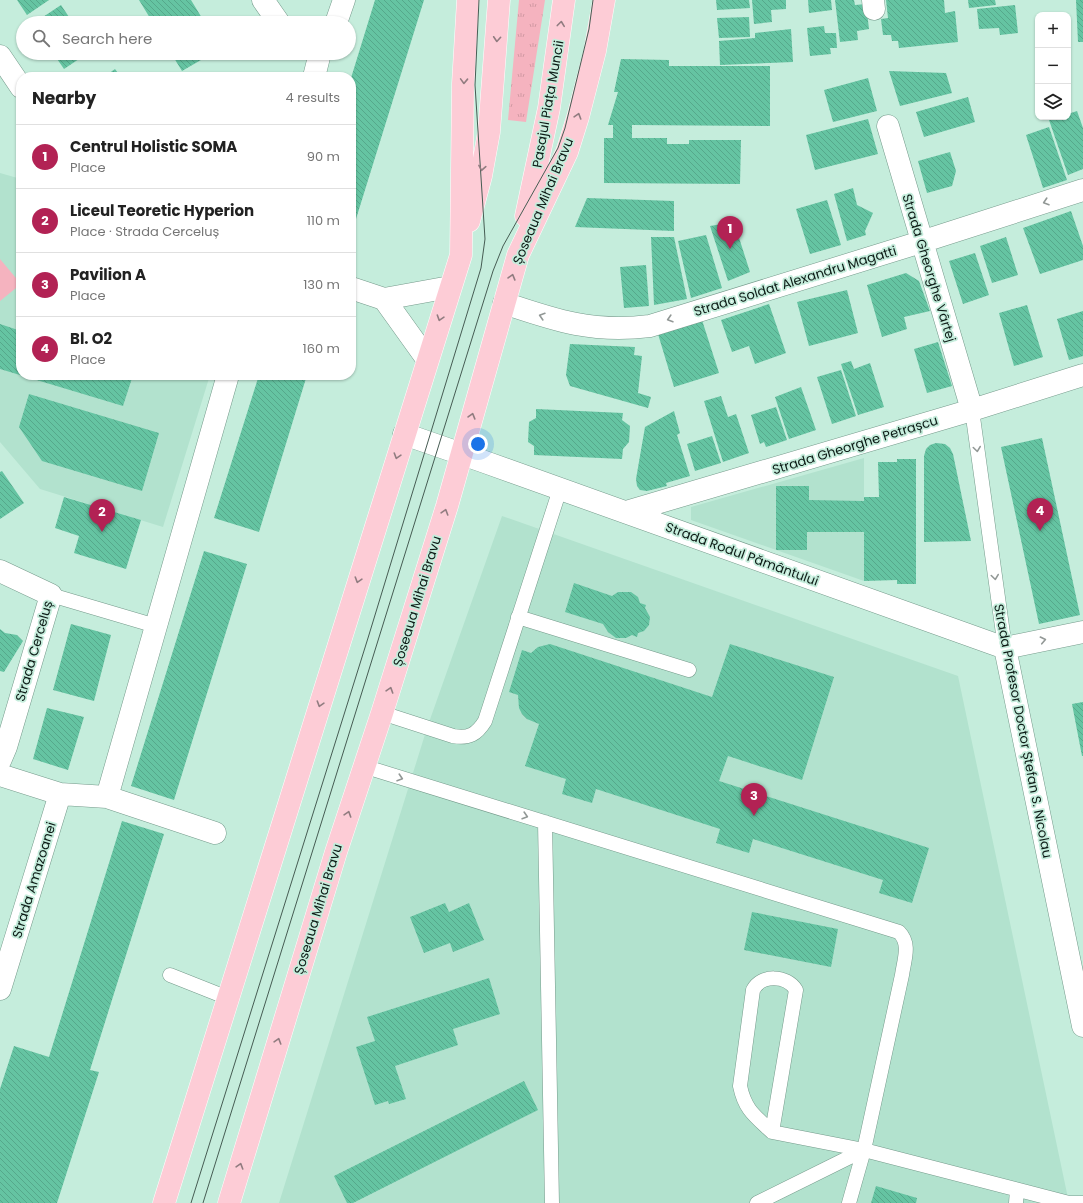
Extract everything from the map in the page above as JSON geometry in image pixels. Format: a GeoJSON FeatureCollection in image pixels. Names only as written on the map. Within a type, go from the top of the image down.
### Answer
{"type":"FeatureCollection","features":[{"type":"Feature","properties":{"kind":"main road"},"geometry":{"type":"LineString","coordinates":[[461,255],[463,105],[468,0]]}},
{"type":"Feature","properties":{"kind":"main road"},"geometry":{"type":"LineString","coordinates":[[164,1203],[427,359],[461,255],[481,176],[489,132],[499,0]]}},
{"type":"Feature","properties":{"kind":"main road","name":"Pasajul Piața Muncii"},"geometry":{"type":"LineString","coordinates":[[518,255],[549,108],[564,0]]}},
{"type":"Feature","properties":{"kind":"main road","name":"Șoseaua Mihai Bravu"},"geometry":{"type":"LineString","coordinates":[[229,1203],[363,766],[382,713],[445,514],[518,255],[569,145],[588,81],[604,0]]}},
{"type":"Feature","properties":{"kind":"street"},"geometry":{"type":"LineString","coordinates":[[263,0],[274,16]]}},
{"type":"Feature","properties":{"kind":"street"},"geometry":{"type":"LineString","coordinates":[[338,16],[344,0]]}},
{"type":"Feature","properties":{"kind":"street"},"geometry":{"type":"LineString","coordinates":[[0,56],[16,80]]}},
{"type":"Feature","properties":{"kind":"street"},"geometry":{"type":"LineString","coordinates":[[315,72],[318,60]]}},
{"type":"Feature","properties":{"kind":"street","name":"Strada Gheorghe Vârtej"},"geometry":{"type":"LineString","coordinates":[[888,126],[921,242],[972,410]]}},
{"type":"Feature","properties":{"kind":"street","name":"Strada Soldat Alexandru Magatti"},"geometry":{"type":"LineString","coordinates":[[504,303],[581,326],[626,329],[650,326],[1083,190]]}},
{"type":"Feature","properties":{"kind":"street"},"geometry":{"type":"LineString","coordinates":[[356,290],[384,298],[450,287]]}},
{"type":"Feature","properties":{"kind":"street"},"geometry":{"type":"LineString","coordinates":[[384,298],[427,359]]}},
{"type":"Feature","properties":{"kind":"street","name":"Strada Gheorghe Petrașcu"},"geometry":{"type":"LineString","coordinates":[[626,512],[972,410],[1083,375]]}},
{"type":"Feature","properties":{"kind":"street"},"geometry":{"type":"LineString","coordinates":[[107,797],[227,380]]}},
{"type":"Feature","properties":{"kind":"street","name":"Strada Rodul Pământului"},"geometry":{"type":"LineString","coordinates":[[404,434],[1005,648]]}},
{"type":"Feature","properties":{"kind":"street","name":"Strada Cerceluș"},"geometry":{"type":"LineString","coordinates":[[0,571],[50,595],[6,747],[0,761]]}},
{"type":"Feature","properties":{"kind":"street"},"geometry":{"type":"LineString","coordinates":[[1005,648],[1083,632]]}},
{"type":"Feature","properties":{"kind":"street","name":"Strada Profesor Doctor Ștefan S. Nicolau"},"geometry":{"type":"LineString","coordinates":[[1005,648],[1083,1026]]}},
{"type":"Feature","properties":{"kind":"street"},"geometry":{"type":"LineString","coordinates":[[0,775],[60,794],[107,797],[215,833]]}},
{"type":"Feature","properties":{"kind":"street","name":"Strada Amazoanei"},"geometry":{"type":"LineString","coordinates":[[0,989],[60,794]]}},
{"type":"Feature","properties":{"kind":"lane","name":"Strada Profesor Doctor Ștefan S. Nicolau"},"geometry":{"type":"LineString","coordinates":[[972,410],[1005,648]]}},
{"type":"Feature","properties":{"kind":"lane"},"geometry":{"type":"LineString","coordinates":[[382,713],[463,738],[473,735],[480,730],[485,721],[560,489]]}},
{"type":"Feature","properties":{"kind":"lane"},"geometry":{"type":"LineString","coordinates":[[50,595],[156,626]]}},
{"type":"Feature","properties":{"kind":"lane"},"geometry":{"type":"LineString","coordinates":[[518,617],[689,670]]}},
{"type":"Feature","properties":{"kind":"lane"},"geometry":{"type":"LineString","coordinates":[[363,766],[890,927],[899,932],[905,938],[906,948],[902,975],[864,1150],[849,1203]]}},
{"type":"Feature","properties":{"kind":"lane"},"geometry":{"type":"LineString","coordinates":[[545,822],[552,1203]]}},
{"type":"Feature","properties":{"kind":"lane"},"geometry":{"type":"LineString","coordinates":[[170,976],[228,998]]}},
{"type":"Feature","properties":{"kind":"lane"},"geometry":{"type":"LineString","coordinates":[[772,1132],[796,990],[792,983],[765,978],[757,983],[753,990],[740,1086],[743,1099],[750,1112],[772,1132],[864,1150],[1017,1196],[1069,1203],[1083,1203]]}},
{"type":"Feature","properties":{"kind":"lane"},"geometry":{"type":"LineString","coordinates":[[757,1203],[864,1150]]}},
{"type":"Feature","properties":{"kind":"shaded area"},"geometry":{"type":"Polygon","coordinates":[[[0,173],[16,178],[16,380],[208,380],[163,527],[40,489],[0,442],[0,173]]]}},
{"type":"Feature","properties":{"kind":"shaded area"},"geometry":{"type":"Polygon","coordinates":[[[864,458],[864,581],[691,520],[691,507],[864,458]]]}},
{"type":"Feature","properties":{"kind":"shaded area"},"geometry":{"type":"Polygon","coordinates":[[[502,516],[958,676],[1069,1203],[279,1203],[427,728],[502,516]]]}},
{"type":"Feature","properties":{"kind":"green space"},"geometry":{"type":"Polygon","coordinates":[[[519,0],[545,0],[526,122],[508,120],[519,0]]]}},
{"type":"Feature","properties":{"kind":"green space"},"geometry":{"type":"Polygon","coordinates":[[[0,259],[16,278],[16,288],[0,301],[0,259]]]}},
{"type":"Feature","properties":{"kind":"building"},"geometry":{"type":"Polygon","coordinates":[[[17,0],[49,0],[27,15],[17,0]]]}},
{"type":"Feature","properties":{"kind":"building"},"geometry":{"type":"Polygon","coordinates":[[[139,0],[191,0],[201,16],[149,16],[139,0]]]}},
{"type":"Feature","properties":{"kind":"building"},"geometry":{"type":"Polygon","coordinates":[[[375,0],[424,0],[356,219],[356,72],[353,72],[375,0]]]}},
{"type":"Feature","properties":{"kind":"building"},"geometry":{"type":"Polygon","coordinates":[[[716,0],[749,0],[750,8],[717,10],[716,0]]]}},
{"type":"Feature","properties":{"kind":"building"},"geometry":{"type":"Polygon","coordinates":[[[752,0],[786,0],[786,9],[771,10],[772,22],[754,24],[752,0]]]}},
{"type":"Feature","properties":{"kind":"building"},"geometry":{"type":"Polygon","coordinates":[[[808,0],[831,0],[832,10],[809,13],[808,0]]]}},
{"type":"Feature","properties":{"kind":"building"},"geometry":{"type":"Polygon","coordinates":[[[835,0],[854,0],[855,5],[866,4],[869,29],[857,31],[858,40],[840,42],[835,0]]]}},
{"type":"Feature","properties":{"kind":"building"},"geometry":{"type":"Polygon","coordinates":[[[886,0],[944,0],[945,13],[955,11],[958,42],[899,48],[898,41],[892,41],[891,35],[883,35],[881,19],[888,18],[886,0]]]}},
{"type":"Feature","properties":{"kind":"building"},"geometry":{"type":"Polygon","coordinates":[[[968,0],[995,0],[996,5],[969,8],[968,0]]]}},
{"type":"Feature","properties":{"kind":"building"},"geometry":{"type":"Polygon","coordinates":[[[1076,0],[1083,0],[1083,42],[1078,42],[1076,0]]]}},
{"type":"Feature","properties":{"kind":"building"},"geometry":{"type":"Polygon","coordinates":[[[61,5],[68,16],[44,16],[61,5]]]}},
{"type":"Feature","properties":{"kind":"building"},"geometry":{"type":"Polygon","coordinates":[[[1015,5],[1018,33],[1000,35],[999,28],[979,29],[977,9],[1015,5]]]}},
{"type":"Feature","properties":{"kind":"building"},"geometry":{"type":"Polygon","coordinates":[[[749,17],[750,37],[719,38],[717,18],[749,17]]]}},
{"type":"Feature","properties":{"kind":"building"},"geometry":{"type":"Polygon","coordinates":[[[824,26],[825,33],[836,33],[837,48],[830,48],[831,54],[810,56],[807,28],[824,26]]]}},
{"type":"Feature","properties":{"kind":"building"},"geometry":{"type":"Polygon","coordinates":[[[791,29],[793,62],[720,65],[719,41],[755,38],[755,33],[791,29]]]}},
{"type":"Feature","properties":{"kind":"building"},"geometry":{"type":"Polygon","coordinates":[[[621,59],[669,60],[669,66],[770,66],[770,126],[632,125],[632,138],[667,138],[667,144],[689,144],[689,140],[741,140],[740,184],[604,183],[604,138],[613,138],[613,125],[608,125],[618,92],[614,92],[621,59]]]}},
{"type":"Feature","properties":{"kind":"building"},"geometry":{"type":"Polygon","coordinates":[[[58,60],[78,60],[64,69],[58,60]]]}},
{"type":"Feature","properties":{"kind":"building"},"geometry":{"type":"Polygon","coordinates":[[[175,60],[201,60],[182,71],[175,60]]]}},
{"type":"Feature","properties":{"kind":"building"},"geometry":{"type":"Polygon","coordinates":[[[889,71],[946,73],[952,93],[900,106],[889,71]]]}},
{"type":"Feature","properties":{"kind":"building"},"geometry":{"type":"Polygon","coordinates":[[[868,78],[877,111],[833,122],[824,90],[868,78]]]}},
{"type":"Feature","properties":{"kind":"building"},"geometry":{"type":"Polygon","coordinates":[[[968,97],[975,122],[924,137],[916,112],[968,97]]]}},
{"type":"Feature","properties":{"kind":"building"},"geometry":{"type":"Polygon","coordinates":[[[1077,111],[1083,128],[1083,169],[1068,175],[1049,120],[1071,120],[1071,113],[1077,111]]]}},
{"type":"Feature","properties":{"kind":"building"},"geometry":{"type":"Polygon","coordinates":[[[868,119],[878,154],[815,170],[806,135],[868,119]]]}},
{"type":"Feature","properties":{"kind":"building"},"geometry":{"type":"Polygon","coordinates":[[[1049,127],[1067,180],[1043,188],[1026,135],[1049,127]]]}},
{"type":"Feature","properties":{"kind":"building"},"geometry":{"type":"Polygon","coordinates":[[[950,152],[956,171],[952,186],[927,193],[918,161],[950,152]]]}},
{"type":"Feature","properties":{"kind":"building"},"geometry":{"type":"Polygon","coordinates":[[[853,188],[857,205],[873,213],[865,231],[866,235],[847,241],[834,194],[853,188]]]}},
{"type":"Feature","properties":{"kind":"building"},"geometry":{"type":"Polygon","coordinates":[[[587,198],[674,201],[674,231],[575,227],[587,198]]]}},
{"type":"Feature","properties":{"kind":"building"},"geometry":{"type":"Polygon","coordinates":[[[827,200],[841,245],[810,254],[796,209],[827,200]]]}},
{"type":"Feature","properties":{"kind":"building"},"geometry":{"type":"Polygon","coordinates":[[[1071,211],[1083,246],[1083,260],[1040,274],[1023,228],[1071,211]]]}},
{"type":"Feature","properties":{"kind":"building"},"geometry":{"type":"Polygon","coordinates":[[[734,222],[750,272],[728,281],[710,226],[734,222]]]}},
{"type":"Feature","properties":{"kind":"building"},"geometry":{"type":"Polygon","coordinates":[[[706,235],[722,288],[691,298],[678,241],[706,235]]]}},
{"type":"Feature","properties":{"kind":"building"},"geometry":{"type":"Polygon","coordinates":[[[651,237],[674,237],[687,299],[654,305],[651,237]]]}},
{"type":"Feature","properties":{"kind":"building"},"geometry":{"type":"Polygon","coordinates":[[[1006,237],[1018,275],[992,283],[980,246],[1006,237]]]}},
{"type":"Feature","properties":{"kind":"building"},"geometry":{"type":"Polygon","coordinates":[[[975,253],[989,295],[963,304],[949,261],[975,253]]]}},
{"type":"Feature","properties":{"kind":"building"},"geometry":{"type":"Polygon","coordinates":[[[646,265],[649,306],[624,308],[620,267],[646,265]]]}},
{"type":"Feature","properties":{"kind":"building"},"geometry":{"type":"Polygon","coordinates":[[[906,273],[919,281],[930,311],[904,317],[907,329],[882,337],[867,285],[906,273]]]}},
{"type":"Feature","properties":{"kind":"building"},"geometry":{"type":"Polygon","coordinates":[[[847,290],[858,333],[809,346],[797,302],[847,290]]]}},
{"type":"Feature","properties":{"kind":"building"},"geometry":{"type":"Polygon","coordinates":[[[769,304],[786,353],[755,364],[749,346],[732,352],[721,320],[769,304]]]}},
{"type":"Feature","properties":{"kind":"building"},"geometry":{"type":"Polygon","coordinates":[[[1027,305],[1043,357],[1014,366],[999,313],[1027,305]]]}},
{"type":"Feature","properties":{"kind":"building"},"geometry":{"type":"Polygon","coordinates":[[[1083,311],[1083,356],[1069,360],[1057,319],[1083,311]]]}},
{"type":"Feature","properties":{"kind":"building"},"geometry":{"type":"Polygon","coordinates":[[[702,320],[719,373],[674,387],[658,334],[702,320]]]}},
{"type":"Feature","properties":{"kind":"building"},"geometry":{"type":"Polygon","coordinates":[[[0,324],[16,329],[16,374],[0,369],[0,324]]]}},
{"type":"Feature","properties":{"kind":"building"},"geometry":{"type":"Polygon","coordinates":[[[938,342],[952,386],[927,393],[914,349],[938,342]]]}},
{"type":"Feature","properties":{"kind":"building"},"geometry":{"type":"Polygon","coordinates":[[[570,344],[635,347],[634,355],[642,356],[638,393],[651,397],[648,408],[570,386],[566,375],[570,344]]]}},
{"type":"Feature","properties":{"kind":"building"},"geometry":{"type":"Polygon","coordinates":[[[851,361],[854,369],[870,363],[884,407],[858,415],[841,364],[851,361]]]}},
{"type":"Feature","properties":{"kind":"building"},"geometry":{"type":"Polygon","coordinates":[[[841,370],[856,416],[832,424],[817,377],[841,370]]]}},
{"type":"Feature","properties":{"kind":"building"},"geometry":{"type":"Polygon","coordinates":[[[37,380],[131,380],[123,406],[37,380]]]}},
{"type":"Feature","properties":{"kind":"building"},"geometry":{"type":"Polygon","coordinates":[[[257,380],[305,380],[259,532],[214,518],[257,380]]]}},
{"type":"Feature","properties":{"kind":"building"},"geometry":{"type":"Polygon","coordinates":[[[801,387],[816,430],[789,439],[775,397],[801,387]]]}},
{"type":"Feature","properties":{"kind":"building"},"geometry":{"type":"Polygon","coordinates":[[[29,394],[159,433],[142,491],[42,461],[19,427],[29,394]]]}},
{"type":"Feature","properties":{"kind":"building"},"geometry":{"type":"Polygon","coordinates":[[[721,396],[728,417],[736,414],[749,453],[723,462],[704,401],[721,396]]]}},
{"type":"Feature","properties":{"kind":"building"},"geometry":{"type":"Polygon","coordinates":[[[776,407],[787,440],[766,447],[764,442],[760,444],[751,415],[776,407]]]}},
{"type":"Feature","properties":{"kind":"building"},"geometry":{"type":"Polygon","coordinates":[[[536,409],[623,413],[622,420],[630,426],[629,442],[623,449],[622,459],[534,455],[534,446],[528,442],[529,422],[536,418],[536,409]]]}},
{"type":"Feature","properties":{"kind":"building"},"geometry":{"type":"Polygon","coordinates":[[[674,411],[680,433],[677,435],[690,476],[666,483],[667,486],[647,491],[640,490],[637,486],[636,479],[645,427],[674,411]]]}},
{"type":"Feature","properties":{"kind":"building"},"geometry":{"type":"Polygon","coordinates":[[[712,436],[721,463],[695,471],[687,444],[712,436]]]}},
{"type":"Feature","properties":{"kind":"building"},"geometry":{"type":"Polygon","coordinates":[[[1042,438],[1080,615],[1039,624],[1001,447],[1042,438]]]}},
{"type":"Feature","properties":{"kind":"building"},"geometry":{"type":"Polygon","coordinates":[[[936,443],[945,444],[950,448],[953,454],[971,541],[924,542],[924,456],[926,449],[930,445],[936,443]]]}},
{"type":"Feature","properties":{"kind":"building"},"geometry":{"type":"Polygon","coordinates":[[[897,459],[916,459],[916,584],[897,584],[897,580],[864,581],[864,532],[807,532],[807,550],[776,550],[776,486],[809,486],[809,500],[864,501],[864,497],[879,497],[878,462],[897,462],[897,459]]]}},
{"type":"Feature","properties":{"kind":"building"},"geometry":{"type":"Polygon","coordinates":[[[2,471],[24,503],[0,519],[0,472],[2,471]]]}},
{"type":"Feature","properties":{"kind":"building"},"geometry":{"type":"Polygon","coordinates":[[[64,497],[141,520],[126,569],[74,553],[79,536],[55,528],[64,497]]]}},
{"type":"Feature","properties":{"kind":"building"},"geometry":{"type":"Polygon","coordinates":[[[204,551],[247,564],[174,800],[131,786],[204,551]]]}},
{"type":"Feature","properties":{"kind":"building"},"geometry":{"type":"Polygon","coordinates":[[[574,583],[612,596],[618,592],[631,592],[638,597],[640,603],[646,605],[645,608],[650,617],[649,625],[644,631],[638,633],[637,637],[632,635],[626,638],[616,638],[608,632],[603,624],[565,612],[574,583]]]}},
{"type":"Feature","properties":{"kind":"building"},"geometry":{"type":"Polygon","coordinates":[[[71,624],[111,635],[94,701],[53,690],[71,624]]]}},
{"type":"Feature","properties":{"kind":"building"},"geometry":{"type":"Polygon","coordinates":[[[0,629],[5,633],[17,635],[23,641],[4,672],[0,671],[0,629]]]}},
{"type":"Feature","properties":{"kind":"building"},"geometry":{"type":"Polygon","coordinates":[[[550,644],[712,697],[730,644],[834,677],[802,780],[728,756],[719,781],[929,848],[912,903],[879,893],[883,880],[753,839],[749,853],[716,843],[720,829],[596,789],[592,803],[562,794],[566,779],[525,766],[539,724],[527,719],[522,714],[519,708],[518,695],[509,692],[522,650],[531,653],[538,647],[550,644]]]}},
{"type":"Feature","properties":{"kind":"building"},"geometry":{"type":"Polygon","coordinates":[[[1083,702],[1083,756],[1082,756],[1072,704],[1083,702]]]}},
{"type":"Feature","properties":{"kind":"building"},"geometry":{"type":"Polygon","coordinates":[[[47,708],[84,717],[68,770],[33,759],[47,708]]]}},
{"type":"Feature","properties":{"kind":"building"},"geometry":{"type":"Polygon","coordinates":[[[122,821],[164,834],[90,1070],[99,1072],[57,1203],[0,1203],[0,1089],[14,1046],[49,1057],[122,821]]]}},
{"type":"Feature","properties":{"kind":"building"},"geometry":{"type":"Polygon","coordinates":[[[445,903],[449,912],[469,903],[484,940],[453,952],[450,943],[424,953],[410,917],[445,903]]]}},
{"type":"Feature","properties":{"kind":"building"},"geometry":{"type":"Polygon","coordinates":[[[752,912],[838,929],[831,967],[744,950],[752,912]]]}},
{"type":"Feature","properties":{"kind":"building"},"geometry":{"type":"Polygon","coordinates":[[[489,978],[500,1014],[453,1029],[458,1045],[395,1066],[406,1099],[389,1104],[388,1101],[375,1105],[356,1047],[375,1041],[367,1017],[489,978]]]}},
{"type":"Feature","properties":{"kind":"building"},"geometry":{"type":"Polygon","coordinates":[[[524,1081],[538,1110],[353,1203],[347,1203],[334,1176],[524,1081]]]}},
{"type":"Feature","properties":{"kind":"building"},"geometry":{"type":"Polygon","coordinates":[[[876,1186],[917,1198],[916,1203],[871,1203],[876,1186]]]}},
{"type":"Feature","properties":{"kind":"tram line"},"geometry":{"type":"LineString","coordinates":[[191,1203],[368,638],[481,268],[485,239],[475,85],[479,0]]}},
{"type":"Feature","properties":{"kind":"tram line"},"geometry":{"type":"LineString","coordinates":[[203,1203],[493,271],[503,246],[558,148],[565,128],[589,29],[593,0]]}},
{"type":"Feature","properties":{"kind":"place","name":"Centrul Holistic SOMA"},"geometry":{"type":"Point","coordinates":[730,249]}},
{"type":"Feature","properties":{"kind":"place","name":"Bl. O2"},"geometry":{"type":"Point","coordinates":[1040,531]}},
{"type":"Feature","properties":{"kind":"place","name":"Liceul Teoretic Hyperion"},"geometry":{"type":"Point","coordinates":[102,532]}},
{"type":"Feature","properties":{"kind":"place","name":"Pavilion A"},"geometry":{"type":"Point","coordinates":[754,816]}}]}
